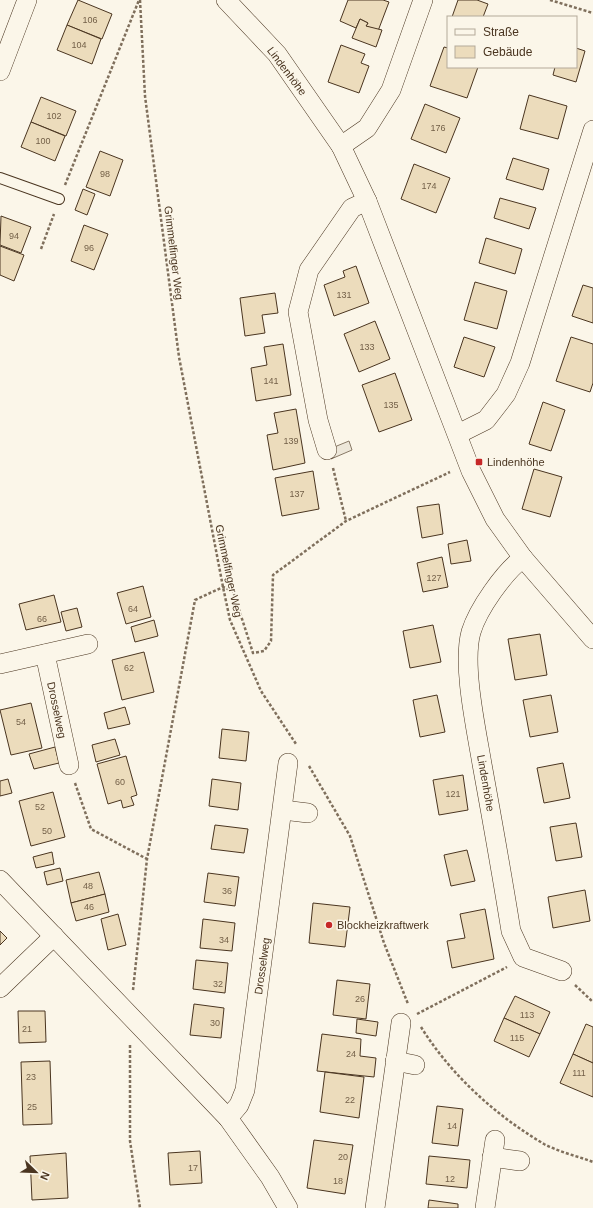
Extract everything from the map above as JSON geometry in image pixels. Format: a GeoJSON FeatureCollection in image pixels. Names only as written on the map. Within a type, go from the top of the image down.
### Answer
{"type":"FeatureCollection","features":[{"type":"Feature","properties":{"kind":"street"},"geometry":{"type":"LineString","coordinates":[[0,71],[27,0]]}},
{"type":"Feature","properties":{"kind":"street","name":"Lindenhöhe"},"geometry":{"type":"LineString","coordinates":[[226,0],[276,54],[341,146],[367,201],[471,471],[495,519],[523,558],[593,639]]}},
{"type":"Feature","properties":{"kind":"street"},"geometry":{"type":"LineString","coordinates":[[341,146],[367,128],[391,90],[423,0]]}},
{"type":"Feature","properties":{"kind":"street"},"geometry":{"type":"LineString","coordinates":[[458,434],[486,420],[506,394],[520,363],[593,130]]}},
{"type":"Feature","properties":{"kind":"street"},"geometry":{"type":"LineString","coordinates":[[327,450],[318,420],[298,312],[309,270],[352,208],[367,201]]}},
{"type":"Feature","properties":{"kind":"street","name":"Lindenhöhe"},"geometry":{"type":"LineString","coordinates":[[523,558],[515,565],[479,612],[471,633],[468,657],[472,706],[511,931],[525,957]]}},
{"type":"Feature","properties":{"kind":"street"},"geometry":{"type":"LineString","coordinates":[[0,664],[88,644]]}},
{"type":"Feature","properties":{"kind":"street","name":"Drosselweg"},"geometry":{"type":"LineString","coordinates":[[45,654],[68,766]]}},
{"type":"Feature","properties":{"kind":"street","name":"Drosselweg"},"geometry":{"type":"LineString","coordinates":[[228,1118],[239,1105],[245,1090],[283,810],[298,758]]}},
{"type":"Feature","properties":{"kind":"street"},"geometry":{"type":"LineString","coordinates":[[283,810],[308,813]]}},
{"type":"Feature","properties":{"kind":"street"},"geometry":{"type":"LineString","coordinates":[[0,880],[228,1118],[270,1177],[288,1208]]}},
{"type":"Feature","properties":{"kind":"street"},"geometry":{"type":"LineString","coordinates":[[0,988],[54,936]]}},
{"type":"Feature","properties":{"kind":"street"},"geometry":{"type":"LineString","coordinates":[[525,957],[562,971]]}},
{"type":"Feature","properties":{"kind":"street"},"geometry":{"type":"LineString","coordinates":[[375,1208],[395,1061],[411,1020]]}},
{"type":"Feature","properties":{"kind":"street"},"geometry":{"type":"LineString","coordinates":[[395,1061],[415,1065]]}},
{"type":"Feature","properties":{"kind":"street"},"geometry":{"type":"LineString","coordinates":[[485,1208],[494,1148],[520,1161]]}},
{"type":"Feature","properties":{"kind":"lane"},"geometry":{"type":"LineString","coordinates":[[0,178],[59,199]]}},
{"type":"Feature","properties":{"kind":"path"},"geometry":{"type":"LineString","coordinates":[[41,249],[59,199],[139,0]]}},
{"type":"Feature","properties":{"kind":"path","name":"Grimmelfinger Weg"},"geometry":{"type":"LineString","coordinates":[[139,0],[146,96],[179,357],[222,587],[230,620],[261,691],[298,758],[350,836],[384,943],[405,999],[411,1020],[460,1080],[500,1113],[545,1144],[593,1162]]}},
{"type":"Feature","properties":{"kind":"path"},"geometry":{"type":"LineString","coordinates":[[550,0],[593,13]]}},
{"type":"Feature","properties":{"kind":"path"},"geometry":{"type":"LineString","coordinates":[[327,450],[346,521]]}},
{"type":"Feature","properties":{"kind":"path"},"geometry":{"type":"LineString","coordinates":[[140,1208],[130,1141],[130,1017],[147,859],[195,600],[222,587],[233,591],[253,653],[264,651],[271,640],[273,575],[346,521],[454,470]]}},
{"type":"Feature","properties":{"kind":"path"},"geometry":{"type":"LineString","coordinates":[[68,766],[91,829],[147,859]]}},
{"type":"Feature","properties":{"kind":"path"},"geometry":{"type":"LineString","coordinates":[[411,1020],[525,957]]}},
{"type":"Feature","properties":{"kind":"path"},"geometry":{"type":"LineString","coordinates":[[562,971],[593,1002]]}},
{"type":"Feature","properties":{"kind":"shaded area"},"geometry":{"type":"Polygon","coordinates":[[[349,441],[352,450],[331,459],[327,450],[349,441]]]}},
{"type":"Feature","properties":{"kind":"building"},"geometry":{"type":"Polygon","coordinates":[[[78,0],[112,14],[102,39],[67,25],[78,0]]]}},
{"type":"Feature","properties":{"kind":"building"},"geometry":{"type":"Polygon","coordinates":[[[348,0],[383,0],[389,2],[378,31],[366,26],[368,23],[360,19],[356,28],[340,21],[348,0]]]}},
{"type":"Feature","properties":{"kind":"building"},"geometry":{"type":"Polygon","coordinates":[[[458,0],[477,0],[488,4],[483,16],[452,16],[458,0]]]}},
{"type":"Feature","properties":{"kind":"building"},"geometry":{"type":"Polygon","coordinates":[[[360,19],[368,23],[366,26],[382,30],[376,47],[352,38],[360,19]]]}},
{"type":"Feature","properties":{"kind":"building"},"geometry":{"type":"Polygon","coordinates":[[[67,25],[101,39],[92,64],[57,50],[67,25]]]}},
{"type":"Feature","properties":{"kind":"building"},"geometry":{"type":"Polygon","coordinates":[[[341,45],[365,54],[361,63],[369,66],[359,93],[328,82],[341,45]]]}},
{"type":"Feature","properties":{"kind":"building"},"geometry":{"type":"Polygon","coordinates":[[[444,47],[447,48],[447,68],[478,68],[467,98],[430,86],[444,47]]]}},
{"type":"Feature","properties":{"kind":"building"},"geometry":{"type":"Polygon","coordinates":[[[577,48],[585,51],[576,82],[553,75],[555,68],[577,68],[577,48]]]}},
{"type":"Feature","properties":{"kind":"building"},"geometry":{"type":"Polygon","coordinates":[[[529,95],[567,106],[558,139],[520,129],[529,95]]]}},
{"type":"Feature","properties":{"kind":"building"},"geometry":{"type":"Polygon","coordinates":[[[41,97],[76,111],[66,136],[31,122],[41,97]]]}},
{"type":"Feature","properties":{"kind":"building"},"geometry":{"type":"Polygon","coordinates":[[[425,104],[460,118],[446,153],[411,139],[425,104]]]}},
{"type":"Feature","properties":{"kind":"building"},"geometry":{"type":"Polygon","coordinates":[[[31,122],[65,136],[55,161],[21,147],[31,122]]]}},
{"type":"Feature","properties":{"kind":"building"},"geometry":{"type":"Polygon","coordinates":[[[100,151],[123,160],[110,196],[86,187],[100,151]]]}},
{"type":"Feature","properties":{"kind":"building"},"geometry":{"type":"Polygon","coordinates":[[[513,158],[549,169],[543,190],[506,179],[513,158]]]}},
{"type":"Feature","properties":{"kind":"building"},"geometry":{"type":"Polygon","coordinates":[[[414,164],[450,178],[436,213],[401,199],[414,164]]]}},
{"type":"Feature","properties":{"kind":"building"},"geometry":{"type":"Polygon","coordinates":[[[83,189],[95,194],[87,215],[75,210],[83,189]]]}},
{"type":"Feature","properties":{"kind":"building"},"geometry":{"type":"Polygon","coordinates":[[[500,198],[536,208],[529,229],[494,218],[500,198]]]}},
{"type":"Feature","properties":{"kind":"building"},"geometry":{"type":"Polygon","coordinates":[[[1,216],[31,227],[21,253],[0,245],[1,216]]]}},
{"type":"Feature","properties":{"kind":"building"},"geometry":{"type":"Polygon","coordinates":[[[84,225],[108,234],[94,270],[71,261],[84,225]]]}},
{"type":"Feature","properties":{"kind":"building"},"geometry":{"type":"Polygon","coordinates":[[[486,238],[522,249],[515,274],[479,263],[486,238]]]}},
{"type":"Feature","properties":{"kind":"building"},"geometry":{"type":"Polygon","coordinates":[[[0,246],[24,255],[14,281],[0,275],[0,246]]]}},
{"type":"Feature","properties":{"kind":"building"},"geometry":{"type":"Polygon","coordinates":[[[356,266],[369,303],[334,316],[324,285],[345,277],[343,271],[356,266]]]}},
{"type":"Feature","properties":{"kind":"building"},"geometry":{"type":"Polygon","coordinates":[[[475,282],[507,291],[497,329],[464,320],[475,282]]]}},
{"type":"Feature","properties":{"kind":"building"},"geometry":{"type":"Polygon","coordinates":[[[583,285],[593,288],[593,323],[572,316],[583,285]]]}},
{"type":"Feature","properties":{"kind":"building"},"geometry":{"type":"Polygon","coordinates":[[[275,293],[278,313],[262,315],[265,333],[245,336],[240,298],[275,293]]]}},
{"type":"Feature","properties":{"kind":"building"},"geometry":{"type":"Polygon","coordinates":[[[375,321],[390,359],[359,372],[344,334],[375,321]]]}},
{"type":"Feature","properties":{"kind":"building"},"geometry":{"type":"Polygon","coordinates":[[[464,337],[495,347],[484,377],[454,367],[464,337]]]}},
{"type":"Feature","properties":{"kind":"building"},"geometry":{"type":"Polygon","coordinates":[[[571,337],[593,344],[593,383],[590,392],[556,381],[571,337]]]}},
{"type":"Feature","properties":{"kind":"building"},"geometry":{"type":"Polygon","coordinates":[[[283,344],[291,395],[256,401],[251,368],[267,365],[264,347],[283,344]]]}},
{"type":"Feature","properties":{"kind":"building"},"geometry":{"type":"Polygon","coordinates":[[[395,373],[412,420],[379,432],[362,385],[395,373]]]}},
{"type":"Feature","properties":{"kind":"building"},"geometry":{"type":"Polygon","coordinates":[[[543,402],[565,410],[551,451],[529,444],[543,402]]]}},
{"type":"Feature","properties":{"kind":"building"},"geometry":{"type":"Polygon","coordinates":[[[296,409],[305,463],[273,470],[267,435],[278,433],[274,413],[296,409]]]}},
{"type":"Feature","properties":{"kind":"building"},"geometry":{"type":"Polygon","coordinates":[[[534,469],[562,477],[550,517],[522,509],[534,469]]]}},
{"type":"Feature","properties":{"kind":"building"},"geometry":{"type":"Polygon","coordinates":[[[313,471],[319,509],[282,516],[275,478],[313,471]]]}},
{"type":"Feature","properties":{"kind":"building"},"geometry":{"type":"Polygon","coordinates":[[[439,504],[443,534],[422,538],[417,507],[439,504]]]}},
{"type":"Feature","properties":{"kind":"building"},"geometry":{"type":"Polygon","coordinates":[[[467,540],[471,561],[451,564],[448,544],[467,540]]]}},
{"type":"Feature","properties":{"kind":"building"},"geometry":{"type":"Polygon","coordinates":[[[442,557],[448,587],[423,592],[417,563],[442,557]]]}},
{"type":"Feature","properties":{"kind":"building"},"geometry":{"type":"Polygon","coordinates":[[[143,586],[151,617],[126,624],[117,593],[143,586]]]}},
{"type":"Feature","properties":{"kind":"building"},"geometry":{"type":"Polygon","coordinates":[[[54,595],[61,622],[26,630],[19,604],[54,595]]]}},
{"type":"Feature","properties":{"kind":"building"},"geometry":{"type":"Polygon","coordinates":[[[77,608],[82,627],[66,631],[61,612],[77,608]]]}},
{"type":"Feature","properties":{"kind":"building"},"geometry":{"type":"Polygon","coordinates":[[[154,620],[158,636],[135,642],[131,627],[154,620]]]}},
{"type":"Feature","properties":{"kind":"building"},"geometry":{"type":"Polygon","coordinates":[[[433,625],[441,662],[410,668],[403,631],[433,625]]]}},
{"type":"Feature","properties":{"kind":"building"},"geometry":{"type":"Polygon","coordinates":[[[540,634],[547,675],[515,680],[508,639],[540,634]]]}},
{"type":"Feature","properties":{"kind":"building"},"geometry":{"type":"Polygon","coordinates":[[[144,652],[154,692],[122,700],[112,660],[144,652]]]}},
{"type":"Feature","properties":{"kind":"building"},"geometry":{"type":"Polygon","coordinates":[[[437,695],[445,732],[420,737],[413,700],[437,695]]]}},
{"type":"Feature","properties":{"kind":"building"},"geometry":{"type":"Polygon","coordinates":[[[551,695],[558,732],[530,737],[523,700],[551,695]]]}},
{"type":"Feature","properties":{"kind":"building"},"geometry":{"type":"Polygon","coordinates":[[[31,703],[42,748],[11,755],[0,710],[31,703]]]}},
{"type":"Feature","properties":{"kind":"building"},"geometry":{"type":"Polygon","coordinates":[[[125,707],[130,724],[108,729],[104,713],[125,707]]]}},
{"type":"Feature","properties":{"kind":"building"},"geometry":{"type":"Polygon","coordinates":[[[222,729],[249,732],[246,761],[219,758],[222,729]]]}},
{"type":"Feature","properties":{"kind":"building"},"geometry":{"type":"Polygon","coordinates":[[[115,739],[120,755],[96,762],[92,745],[115,739]]]}},
{"type":"Feature","properties":{"kind":"building"},"geometry":{"type":"Polygon","coordinates":[[[55,747],[59,763],[34,769],[29,754],[55,747]]]}},
{"type":"Feature","properties":{"kind":"building"},"geometry":{"type":"Polygon","coordinates":[[[126,756],[137,795],[131,797],[134,805],[123,808],[121,800],[108,804],[97,764],[126,756]]]}},
{"type":"Feature","properties":{"kind":"building"},"geometry":{"type":"Polygon","coordinates":[[[563,763],[570,798],[544,803],[537,768],[563,763]]]}},
{"type":"Feature","properties":{"kind":"building"},"geometry":{"type":"Polygon","coordinates":[[[463,775],[468,810],[439,815],[433,780],[463,775]]]}},
{"type":"Feature","properties":{"kind":"building"},"geometry":{"type":"Polygon","coordinates":[[[8,779],[12,793],[0,796],[0,781],[8,779]]]}},
{"type":"Feature","properties":{"kind":"building"},"geometry":{"type":"Polygon","coordinates":[[[212,779],[241,783],[238,810],[209,806],[212,779]]]}},
{"type":"Feature","properties":{"kind":"building"},"geometry":{"type":"Polygon","coordinates":[[[53,792],[65,837],[31,846],[19,801],[53,792]]]}},
{"type":"Feature","properties":{"kind":"building"},"geometry":{"type":"Polygon","coordinates":[[[576,823],[582,857],[556,861],[550,827],[576,823]]]}},
{"type":"Feature","properties":{"kind":"building"},"geometry":{"type":"Polygon","coordinates":[[[215,825],[248,829],[244,853],[211,849],[215,825]]]}},
{"type":"Feature","properties":{"kind":"building"},"geometry":{"type":"Polygon","coordinates":[[[467,850],[475,881],[451,886],[444,855],[467,850]]]}},
{"type":"Feature","properties":{"kind":"building"},"geometry":{"type":"Polygon","coordinates":[[[52,852],[54,864],[36,868],[33,857],[52,852]]]}},
{"type":"Feature","properties":{"kind":"building"},"geometry":{"type":"Polygon","coordinates":[[[60,868],[63,881],[47,885],[44,872],[60,868]]]}},
{"type":"Feature","properties":{"kind":"building"},"geometry":{"type":"Polygon","coordinates":[[[99,872],[105,894],[71,903],[66,880],[99,872]]]}},
{"type":"Feature","properties":{"kind":"building"},"geometry":{"type":"Polygon","coordinates":[[[208,873],[239,877],[235,906],[204,902],[208,873]]]}},
{"type":"Feature","properties":{"kind":"building"},"geometry":{"type":"Polygon","coordinates":[[[585,890],[590,921],[553,928],[548,897],[585,890]]]}},
{"type":"Feature","properties":{"kind":"building"},"geometry":{"type":"Polygon","coordinates":[[[105,894],[109,912],[76,921],[71,903],[105,894]]]}},
{"type":"Feature","properties":{"kind":"building","name":"Blockheizkraftwerk"},"geometry":{"type":"Polygon","coordinates":[[[313,903],[350,907],[345,947],[309,943],[313,903]]]}},
{"type":"Feature","properties":{"kind":"building"},"geometry":{"type":"Polygon","coordinates":[[[485,909],[494,959],[452,968],[447,941],[465,938],[460,914],[485,909]]]}},
{"type":"Feature","properties":{"kind":"building"},"geometry":{"type":"Polygon","coordinates":[[[118,914],[126,945],[108,950],[101,919],[118,914]]]}},
{"type":"Feature","properties":{"kind":"building"},"geometry":{"type":"Polygon","coordinates":[[[203,919],[235,923],[232,951],[200,948],[203,919]]]}},
{"type":"Feature","properties":{"kind":"building"},"geometry":{"type":"Polygon","coordinates":[[[0,931],[7,938],[0,945],[0,931]]]}},
{"type":"Feature","properties":{"kind":"building"},"geometry":{"type":"Polygon","coordinates":[[[196,960],[228,963],[225,993],[193,989],[196,960]]]}},
{"type":"Feature","properties":{"kind":"building"},"geometry":{"type":"Polygon","coordinates":[[[337,980],[370,984],[366,1019],[333,1015],[337,980]]]}},
{"type":"Feature","properties":{"kind":"building"},"geometry":{"type":"Polygon","coordinates":[[[515,996],[550,1012],[540,1034],[504,1018],[515,996]]]}},
{"type":"Feature","properties":{"kind":"building"},"geometry":{"type":"Polygon","coordinates":[[[194,1004],[224,1008],[221,1038],[190,1035],[194,1004]]]}},
{"type":"Feature","properties":{"kind":"building"},"geometry":{"type":"Polygon","coordinates":[[[18,1011],[45,1011],[46,1042],[19,1043],[18,1011]]]}},
{"type":"Feature","properties":{"kind":"building"},"geometry":{"type":"Polygon","coordinates":[[[504,1018],[540,1034],[529,1057],[494,1041],[504,1018]]]}},
{"type":"Feature","properties":{"kind":"building"},"geometry":{"type":"Polygon","coordinates":[[[357,1019],[378,1022],[376,1036],[356,1033],[357,1019]]]}},
{"type":"Feature","properties":{"kind":"building"},"geometry":{"type":"Polygon","coordinates":[[[586,1024],[593,1027],[593,1063],[573,1054],[586,1024]]]}},
{"type":"Feature","properties":{"kind":"building"},"geometry":{"type":"Polygon","coordinates":[[[322,1034],[361,1039],[360,1056],[376,1058],[374,1077],[317,1071],[322,1034]]]}},
{"type":"Feature","properties":{"kind":"building"},"geometry":{"type":"Polygon","coordinates":[[[573,1054],[593,1063],[593,1097],[560,1083],[573,1054]]]}},
{"type":"Feature","properties":{"kind":"building"},"geometry":{"type":"Polygon","coordinates":[[[50,1061],[52,1124],[23,1125],[21,1062],[50,1061]]]}},
{"type":"Feature","properties":{"kind":"building"},"geometry":{"type":"Polygon","coordinates":[[[325,1072],[364,1077],[359,1118],[320,1112],[325,1072]]]}},
{"type":"Feature","properties":{"kind":"building"},"geometry":{"type":"Polygon","coordinates":[[[437,1106],[463,1109],[458,1146],[432,1143],[437,1106]]]}},
{"type":"Feature","properties":{"kind":"building"},"geometry":{"type":"Polygon","coordinates":[[[314,1140],[353,1145],[345,1194],[307,1188],[314,1140]]]}},
{"type":"Feature","properties":{"kind":"building"},"geometry":{"type":"Polygon","coordinates":[[[200,1151],[202,1183],[170,1185],[168,1153],[200,1151]]]}},
{"type":"Feature","properties":{"kind":"building"},"geometry":{"type":"Polygon","coordinates":[[[66,1153],[68,1198],[32,1200],[30,1156],[66,1153]]]}},
{"type":"Feature","properties":{"kind":"building"},"geometry":{"type":"Polygon","coordinates":[[[429,1156],[470,1160],[467,1188],[426,1184],[429,1156]]]}},
{"type":"Feature","properties":{"kind":"building"},"geometry":{"type":"Polygon","coordinates":[[[429,1200],[458,1204],[458,1208],[428,1208],[429,1200]]]}},
{"type":"Feature","properties":{"kind":"place","name":"Lindenhöhe"},"geometry":{"type":"Point","coordinates":[479,462]}},
{"type":"Feature","properties":{"kind":"place","name":"Blockheizkraftwerk"},"geometry":{"type":"Point","coordinates":[329,925]}}]}
